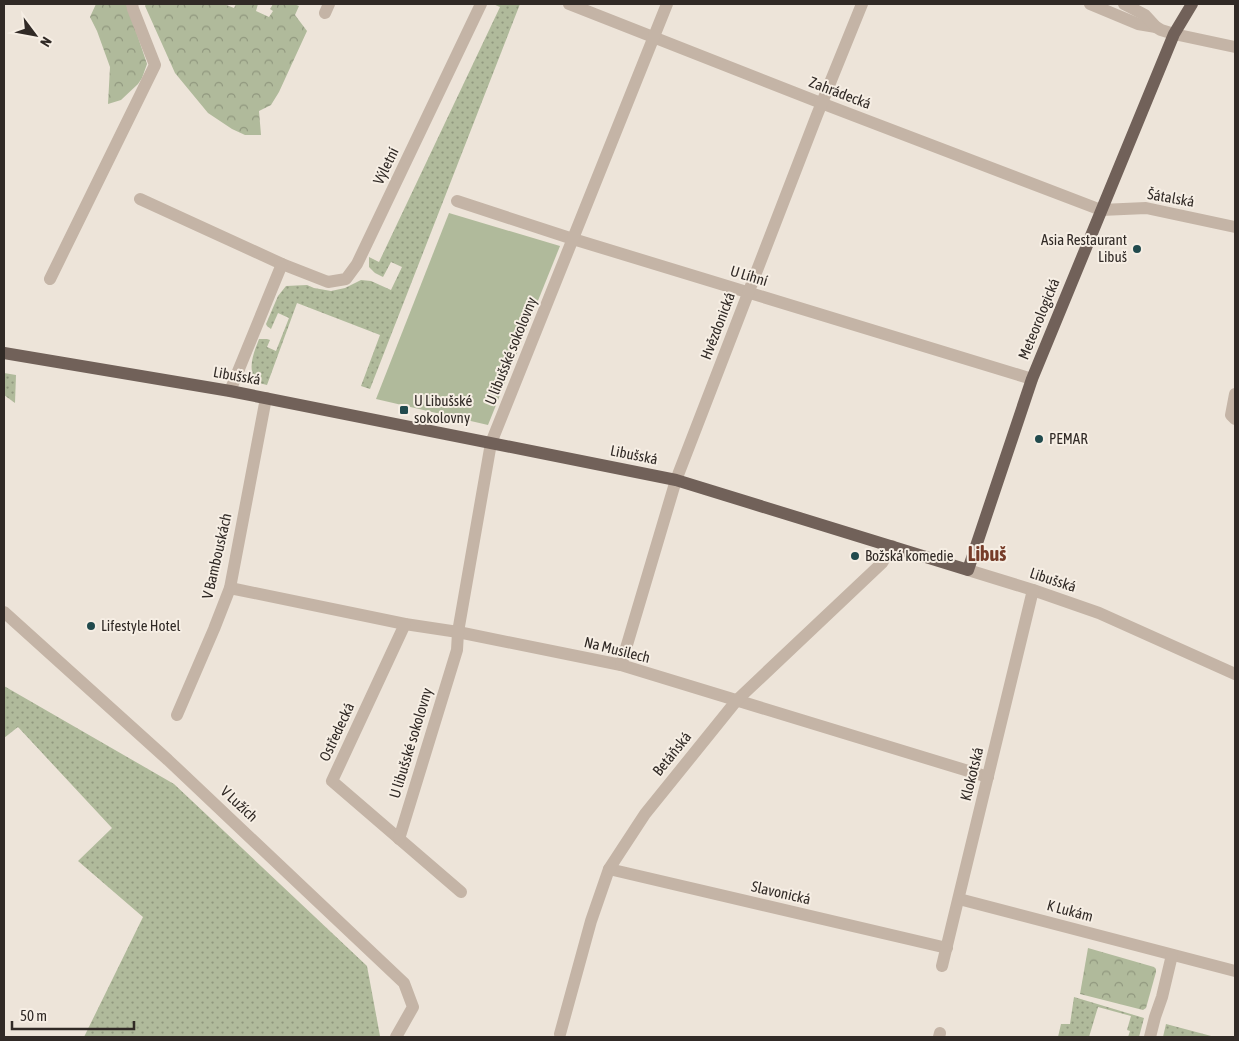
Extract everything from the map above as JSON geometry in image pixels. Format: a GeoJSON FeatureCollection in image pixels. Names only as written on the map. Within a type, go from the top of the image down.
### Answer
{"type":"FeatureCollection","features":[{"type":"Feature","properties":{"kind":"main road","name":"Meteorologická"},"geometry":{"type":"LineString","coordinates":[[968,570],[1032,379],[1174,34],[1192,4]]}},
{"type":"Feature","properties":{"kind":"main road","name":"Libušská"},"geometry":{"type":"LineString","coordinates":[[4,353],[230,391],[676,480],[968,570]]}},
{"type":"Feature","properties":{"kind":"street"},"geometry":{"type":"LineString","coordinates":[[50,278],[155,65],[132,4]]}},
{"type":"Feature","properties":{"kind":"street","name":"Výletní"},"geometry":{"type":"LineString","coordinates":[[140,199],[282,264],[328,282],[346,279],[362,255],[482,4]]}},
{"type":"Feature","properties":{"kind":"street","name":"Zahrádecká"},"geometry":{"type":"LineString","coordinates":[[570,4],[821,103],[1101,210]]}},
{"type":"Feature","properties":{"kind":"street","name":"U libušské sokolovny"},"geometry":{"type":"LineString","coordinates":[[399,839],[457,650],[458,632],[491,443],[667,4]]}},
{"type":"Feature","properties":{"kind":"street","name":"Hvězdonická"},"geometry":{"type":"LineString","coordinates":[[621,666],[676,480],[821,103],[862,4]]}},
{"type":"Feature","properties":{"kind":"street"},"geometry":{"type":"LineString","coordinates":[[1090,4],[1138,24],[1235,47]]}},
{"type":"Feature","properties":{"kind":"street"},"geometry":{"type":"LineString","coordinates":[[1124,4],[1146,15],[1156,27]]}},
{"type":"Feature","properties":{"kind":"street","name":"U Líhní"},"geometry":{"type":"LineString","coordinates":[[457,201],[573,239],[1032,379]]}},
{"type":"Feature","properties":{"kind":"street","name":"Šátalská"},"geometry":{"type":"LineString","coordinates":[[1101,210],[1146,208],[1235,227]]}},
{"type":"Feature","properties":{"kind":"street"},"geometry":{"type":"LineString","coordinates":[[230,391],[282,264]]}},
{"type":"Feature","properties":{"kind":"street"},"geometry":{"type":"LineString","coordinates":[[1235,394],[1231,415],[1235,418]]}},
{"type":"Feature","properties":{"kind":"street","name":"V Bambouskách"},"geometry":{"type":"LineString","coordinates":[[177,715],[230,588],[266,398]]}},
{"type":"Feature","properties":{"kind":"street","name":"Betáňská"},"geometry":{"type":"LineString","coordinates":[[560,1034],[590,921],[609,869],[645,814],[737,700],[882,563],[892,546]]}},
{"type":"Feature","properties":{"kind":"street","name":"Libušská"},"geometry":{"type":"LineString","coordinates":[[968,570],[1099,613],[1235,674]]}},
{"type":"Feature","properties":{"kind":"street","name":"Na Musilech"},"geometry":{"type":"LineString","coordinates":[[230,588],[621,666],[988,777]]}},
{"type":"Feature","properties":{"kind":"street","name":"Klokotská"},"geometry":{"type":"LineString","coordinates":[[942,966],[1033,590]]}},
{"type":"Feature","properties":{"kind":"street","name":"V Lužích"},"geometry":{"type":"LineString","coordinates":[[4,612],[168,760],[404,983],[413,1006],[396,1037]]}},
{"type":"Feature","properties":{"kind":"street","name":"Ostředecká"},"geometry":{"type":"LineString","coordinates":[[405,624],[332,781],[461,892]]}},
{"type":"Feature","properties":{"kind":"street","name":"Slavonická"},"geometry":{"type":"LineString","coordinates":[[609,869],[947,948]]}},
{"type":"Feature","properties":{"kind":"street","name":"K Lukám"},"geometry":{"type":"LineString","coordinates":[[958,898],[1235,971]]}},
{"type":"Feature","properties":{"kind":"street"},"geometry":{"type":"LineString","coordinates":[[1150,1037],[1172,955]]}},
{"type":"Feature","properties":{"kind":"green space"},"geometry":{"type":"Polygon","coordinates":[[[96,4],[127,4],[147,64],[138,84],[121,100],[108,104],[110,67],[90,17],[96,4]]]}},
{"type":"Feature","properties":{"kind":"green space"},"geometry":{"type":"Polygon","coordinates":[[[146,4],[224,4],[234,8],[236,4],[258,4],[256,11],[269,17],[273,11],[270,9],[273,4],[294,4],[299,6],[295,15],[307,31],[279,92],[271,105],[259,111],[261,135],[245,135],[208,113],[175,73],[145,6],[146,4]]]}},
{"type":"Feature","properties":{"kind":"green space"},"geometry":{"type":"Polygon","coordinates":[[[493,4],[520,4],[370,389],[361,386],[380,335],[297,303],[267,385],[255,382],[252,371],[253,355],[259,339],[270,340],[267,347],[276,351],[289,318],[278,313],[271,329],[266,324],[278,296],[286,286],[307,285],[331,291],[345,288],[361,280],[371,281],[391,290],[402,267],[391,262],[383,277],[369,267],[369,257],[379,262],[500,7],[493,4]]]}},
{"type":"Feature","properties":{"kind":"green space"},"geometry":{"type":"Polygon","coordinates":[[[449,213],[560,246],[488,425],[376,399],[449,213]]]}},
{"type":"Feature","properties":{"kind":"green space"},"geometry":{"type":"Polygon","coordinates":[[[4,373],[16,375],[15,403],[4,395],[4,373]]]}},
{"type":"Feature","properties":{"kind":"green space"},"geometry":{"type":"Polygon","coordinates":[[[4,686],[174,784],[367,966],[380,1036],[84,1037],[143,917],[78,861],[112,828],[18,727],[4,738],[4,686]]]}},
{"type":"Feature","properties":{"kind":"green space"},"geometry":{"type":"Polygon","coordinates":[[[1088,948],[1156,969],[1146,1008],[1143,1010],[1080,994],[1088,948]]]}},
{"type":"Feature","properties":{"kind":"green space"},"geometry":{"type":"Polygon","coordinates":[[[1074,997],[1144,1018],[1139,1037],[1128,1037],[1130,1031],[1127,1030],[1131,1016],[1098,1007],[1089,1037],[1058,1037],[1061,1024],[1070,1024],[1074,997]]]}},
{"type":"Feature","properties":{"kind":"green space"},"geometry":{"type":"Polygon","coordinates":[[[1166,1024],[1215,1037],[1163,1037],[1166,1024]]]}},
{"type":"Feature","properties":{"kind":"place","name":"Asia Restaurant Libuš"},"geometry":{"type":"Point","coordinates":[1137,249]}},
{"type":"Feature","properties":{"kind":"place","name":"U Libušské sokolovny"},"geometry":{"type":"Point","coordinates":[404,410]}},
{"type":"Feature","properties":{"kind":"place","name":"PEMAR"},"geometry":{"type":"Point","coordinates":[1039,439]}},
{"type":"Feature","properties":{"kind":"place","name":"Božská komedie"},"geometry":{"type":"Point","coordinates":[855,556]}},
{"type":"Feature","properties":{"kind":"place","name":"Lifestyle Hotel"},"geometry":{"type":"Point","coordinates":[91,626]}},
{"type":"Feature","properties":{"kind":"district","name":"Libuš"},"geometry":{"type":"Point","coordinates":[987,554]}}]}
